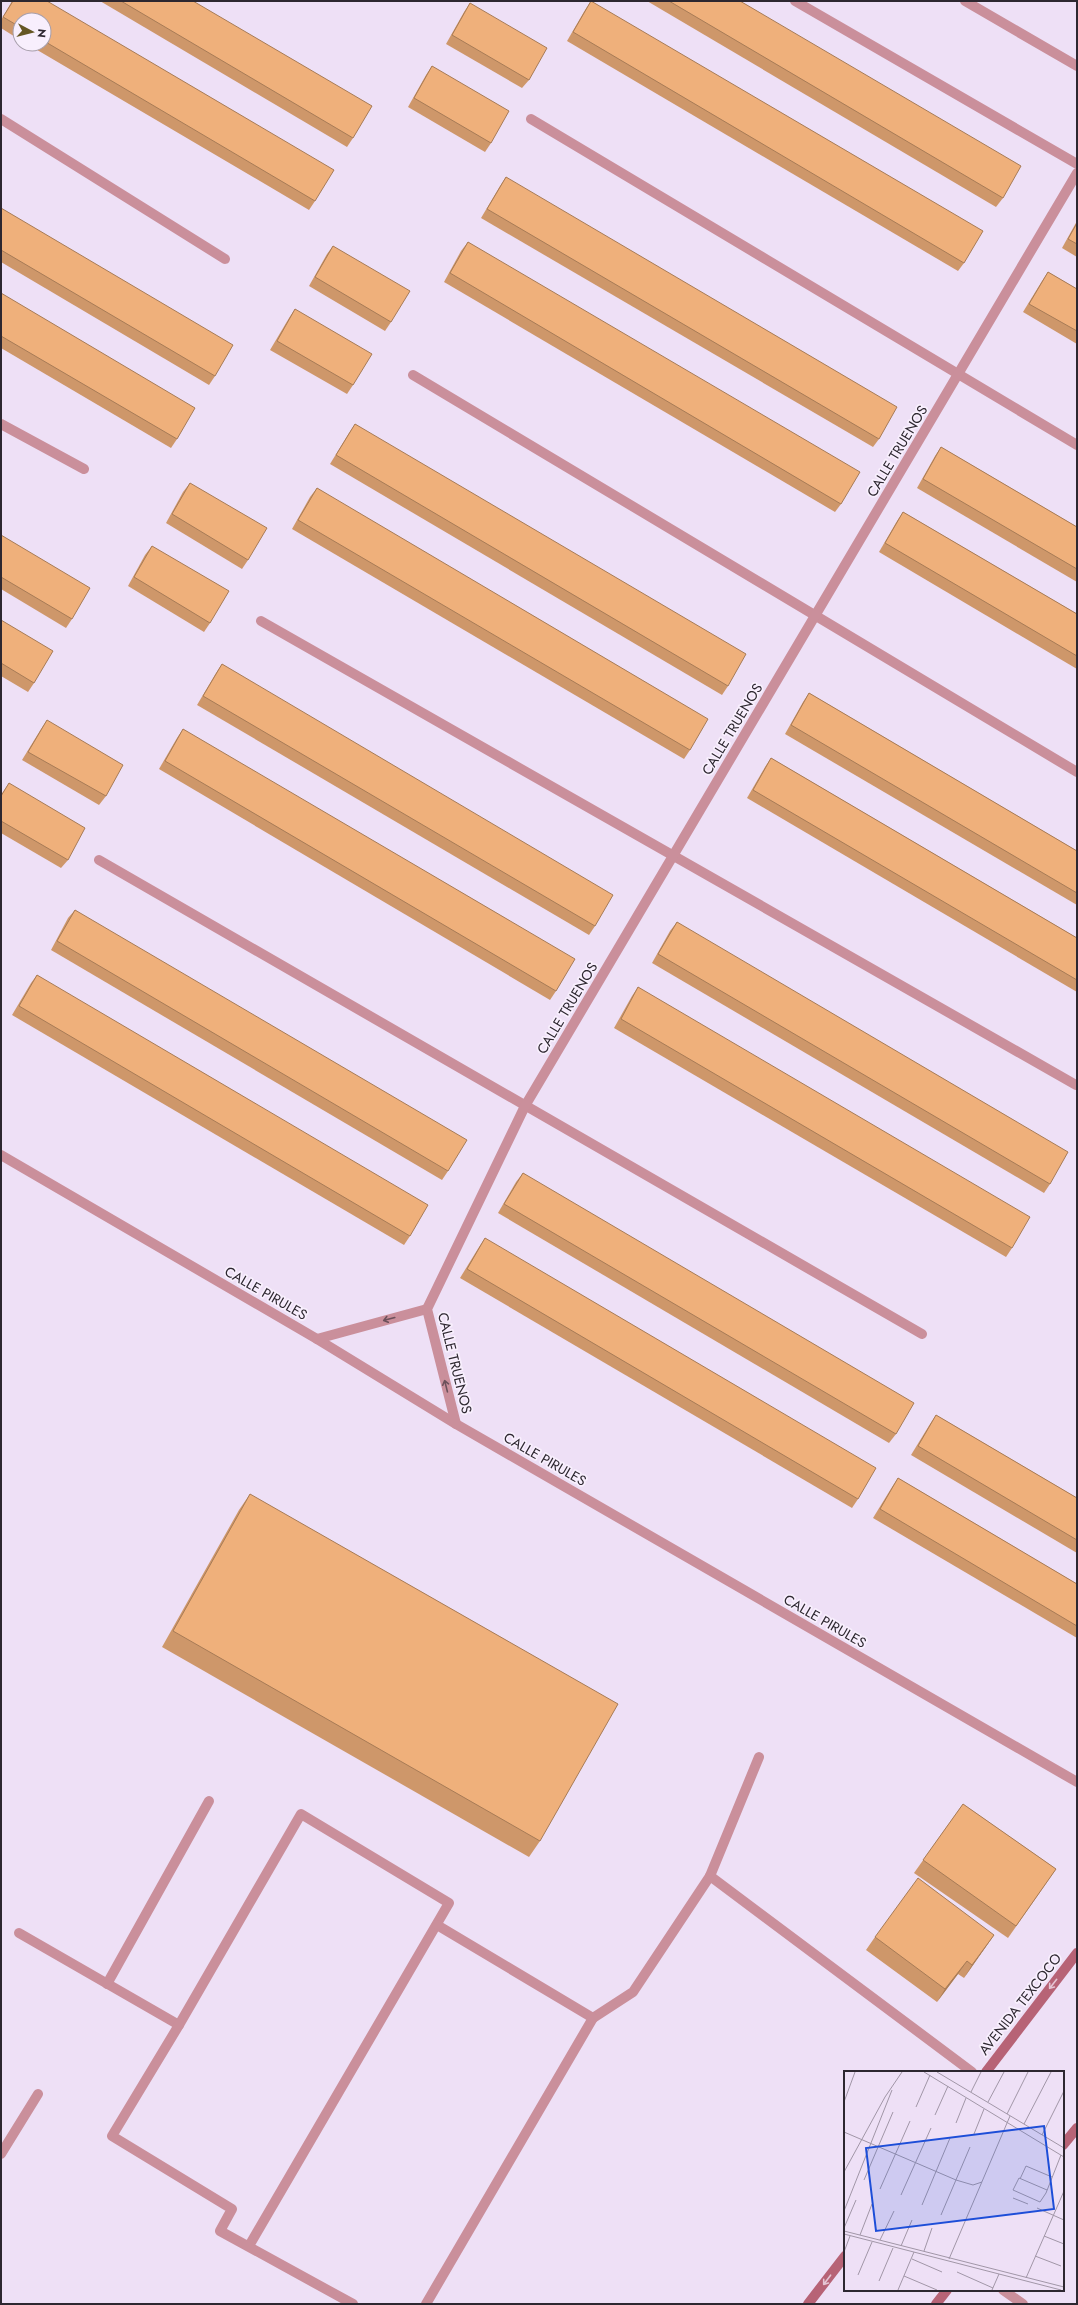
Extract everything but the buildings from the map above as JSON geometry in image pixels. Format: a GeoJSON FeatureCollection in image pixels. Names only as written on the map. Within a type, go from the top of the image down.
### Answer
{"type":"FeatureCollection","features":[{"type":"Feature","properties":{"kind":"main road","name":"AVENIDA TEXCOCO"},"geometry":{"type":"LineString","coordinates":[[987,2071],[1077,1953]]}},
{"type":"Feature","properties":{"kind":"main road"},"geometry":{"type":"LineString","coordinates":[[1064,2144],[1077,2128]]}},
{"type":"Feature","properties":{"kind":"main road"},"geometry":{"type":"LineString","coordinates":[[808,2304],[844,2257]]}},
{"type":"Feature","properties":{"kind":"main road"},"geometry":{"type":"LineString","coordinates":[[936,2304],[947,2291]]}},
{"type":"Feature","properties":{"kind":"street"},"geometry":{"type":"LineString","coordinates":[[795,1],[1077,164]]}},
{"type":"Feature","properties":{"kind":"street"},"geometry":{"type":"LineString","coordinates":[[965,1],[1077,66]]}},
{"type":"Feature","properties":{"kind":"street"},"geometry":{"type":"LineString","coordinates":[[1,119],[225,259]]}},
{"type":"Feature","properties":{"kind":"street"},"geometry":{"type":"LineString","coordinates":[[531,119],[1077,445]]}},
{"type":"Feature","properties":{"kind":"street","name":"CALLE TRUENOS"},"geometry":{"type":"LineString","coordinates":[[456,1424],[427,1309],[525,1106],[1077,173]]}},
{"type":"Feature","properties":{"kind":"street"},"geometry":{"type":"LineString","coordinates":[[413,375],[1077,772]]}},
{"type":"Feature","properties":{"kind":"street"},"geometry":{"type":"LineString","coordinates":[[1,424],[84,469]]}},
{"type":"Feature","properties":{"kind":"street"},"geometry":{"type":"LineString","coordinates":[[261,621],[1076,1085]]}},
{"type":"Feature","properties":{"kind":"street"},"geometry":{"type":"LineString","coordinates":[[99,860],[922,1334]]}},
{"type":"Feature","properties":{"kind":"street","name":"CALLE PIRULES"},"geometry":{"type":"LineString","coordinates":[[1,1156],[317,1339],[456,1424],[1077,1782]]}},
{"type":"Feature","properties":{"kind":"street","name":"CALLE TRUENOS"},"geometry":{"type":"LineString","coordinates":[[317,1339],[427,1309]]}},
{"type":"Feature","properties":{"kind":"street"},"geometry":{"type":"LineString","coordinates":[[426,2304],[593,2018],[632,1992],[710,1876],[759,1757]]}},
{"type":"Feature","properties":{"kind":"street"},"geometry":{"type":"LineString","coordinates":[[107,1984],[209,1801]]}},
{"type":"Feature","properties":{"kind":"street"},"geometry":{"type":"LineString","coordinates":[[249,2246],[449,1903],[301,1814],[179,2025],[112,2136],[232,2210],[220,2231],[353,2304]]}},
{"type":"Feature","properties":{"kind":"street"},"geometry":{"type":"LineString","coordinates":[[710,1876],[971,2071]]}},
{"type":"Feature","properties":{"kind":"street"},"geometry":{"type":"LineString","coordinates":[[437,1924],[593,2018]]}},
{"type":"Feature","properties":{"kind":"street"},"geometry":{"type":"LineString","coordinates":[[19,1933],[179,2025]]}},
{"type":"Feature","properties":{"kind":"street"},"geometry":{"type":"LineString","coordinates":[[1,2154],[38,2094]]}},
{"type":"Feature","properties":{"kind":"street"},"geometry":{"type":"LineString","coordinates":[[1004,2291],[1023,2304]]}}]}
